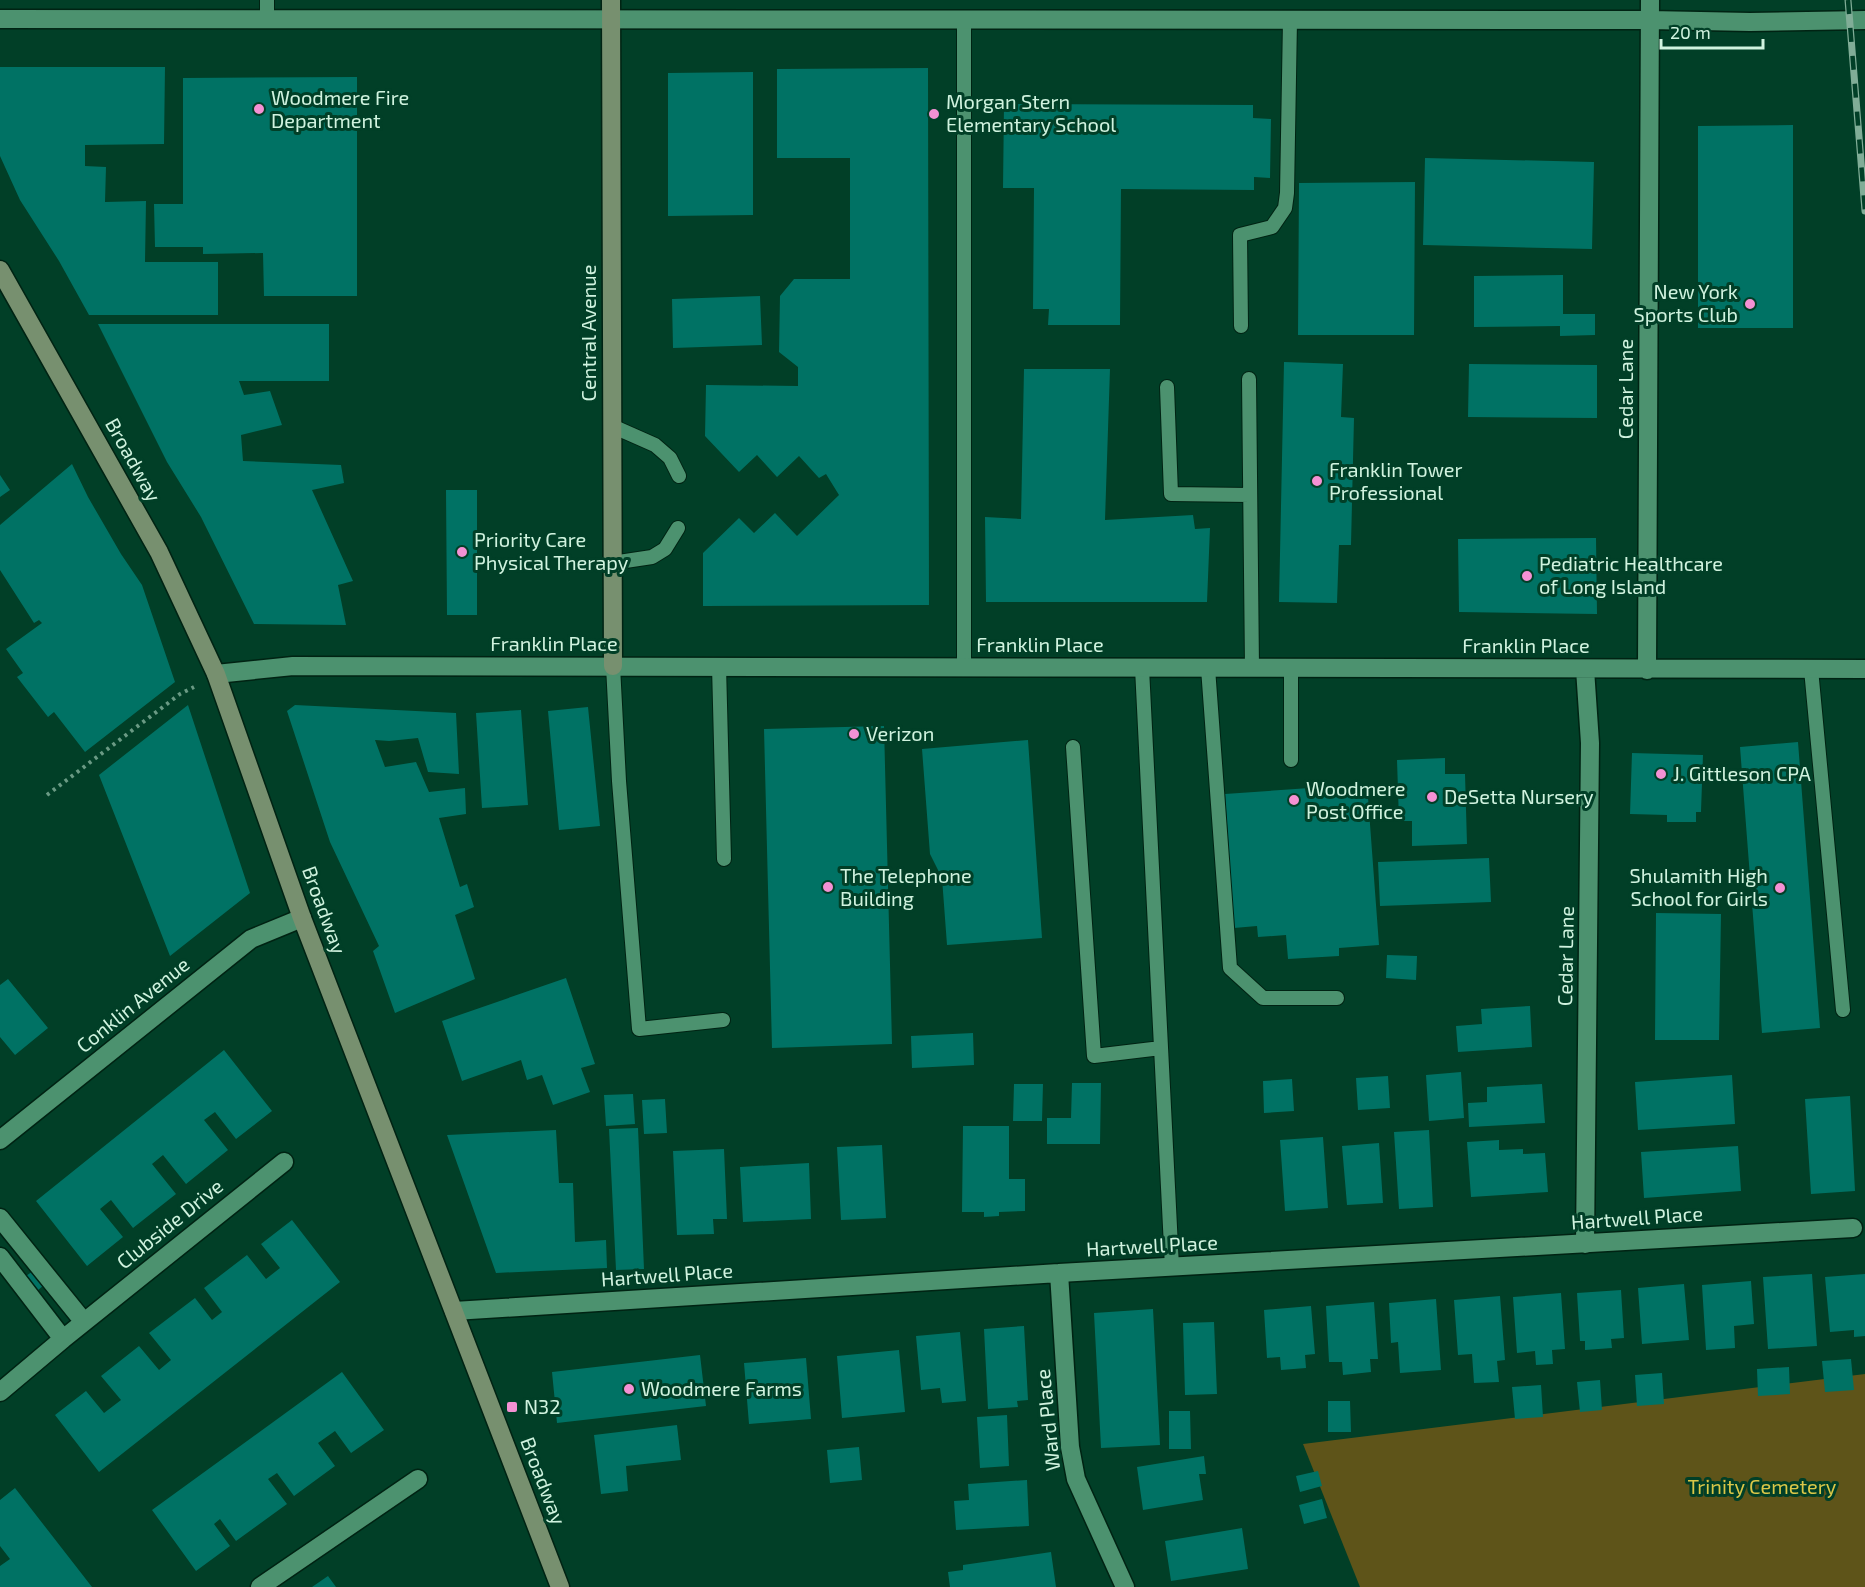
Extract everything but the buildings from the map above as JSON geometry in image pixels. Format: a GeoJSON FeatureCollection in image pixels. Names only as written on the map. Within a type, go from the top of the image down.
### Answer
{"type":"FeatureCollection","features":[{"type":"Feature","properties":{"kind":"main road","name":"Central Avenue"},"geometry":{"type":"LineString","coordinates":[[611,0],[613,666]]}},
{"type":"Feature","properties":{"kind":"main road","name":"Broadway"},"geometry":{"type":"LineString","coordinates":[[0,270],[159,552],[216,674],[302,918],[560,1587]]}},
{"type":"Feature","properties":{"kind":"street","name":"Cedar Lane"},"geometry":{"type":"LineString","coordinates":[[1647,670],[1650,0]]}},
{"type":"Feature","properties":{"kind":"street"},"geometry":{"type":"LineString","coordinates":[[0,19],[267,9],[611,19],[1750,22],[1865,20]]}},
{"type":"Feature","properties":{"kind":"street","name":"Franklin Place"},"geometry":{"type":"LineString","coordinates":[[216,674],[293,666],[1865,669]]}},
{"type":"Feature","properties":{"kind":"street","name":"Cedar Lane"},"geometry":{"type":"LineString","coordinates":[[1585,669],[1590,742],[1585,1244]]}},
{"type":"Feature","properties":{"kind":"street","name":"Conklin Avenue"},"geometry":{"type":"LineString","coordinates":[[0,1140],[251,939],[302,918]]}},
{"type":"Feature","properties":{"kind":"street","name":"Clubside Drive"},"geometry":{"type":"LineString","coordinates":[[0,1392],[284,1162]]}},
{"type":"Feature","properties":{"kind":"street"},"geometry":{"type":"LineString","coordinates":[[0,1218],[84,1322]]}},
{"type":"Feature","properties":{"kind":"street","name":"Hartwell Place"},"geometry":{"type":"LineString","coordinates":[[454,1311],[1059,1273],[1853,1228]]}},
{"type":"Feature","properties":{"kind":"street"},"geometry":{"type":"LineString","coordinates":[[0,1257],[63,1339]]}},
{"type":"Feature","properties":{"kind":"street","name":"Ward Place"},"geometry":{"type":"LineString","coordinates":[[1059,1273],[1070,1447],[1076,1479],[1125,1587]]}},
{"type":"Feature","properties":{"kind":"street"},"geometry":{"type":"LineString","coordinates":[[260,1587],[418,1479]]}},
{"type":"Feature","properties":{"kind":"lane"},"geometry":{"type":"LineString","coordinates":[[964,20],[964,668]]}},
{"type":"Feature","properties":{"kind":"lane"},"geometry":{"type":"LineString","coordinates":[[1241,326],[1240,235],[1272,227],[1285,208],[1290,20]]}},
{"type":"Feature","properties":{"kind":"lane"},"geometry":{"type":"LineString","coordinates":[[1249,379],[1252,668]]}},
{"type":"Feature","properties":{"kind":"lane"},"geometry":{"type":"LineString","coordinates":[[1167,387],[1171,494],[1250,495]]}},
{"type":"Feature","properties":{"kind":"lane"},"geometry":{"type":"LineString","coordinates":[[612,426],[655,445],[670,458],[679,476]]}},
{"type":"Feature","properties":{"kind":"lane"},"geometry":{"type":"LineString","coordinates":[[612,563],[652,557],[665,549],[678,528]]}},
{"type":"Feature","properties":{"kind":"lane"},"geometry":{"type":"LineString","coordinates":[[613,666],[619,781],[639,1029],[723,1020]]}},
{"type":"Feature","properties":{"kind":"lane"},"geometry":{"type":"LineString","coordinates":[[719,666],[724,859]]}},
{"type":"Feature","properties":{"kind":"lane"},"geometry":{"type":"LineString","coordinates":[[1142,668],[1172,1267]]}},
{"type":"Feature","properties":{"kind":"lane"},"geometry":{"type":"LineString","coordinates":[[1208,668],[1230,968],[1263,998],[1337,998]]}},
{"type":"Feature","properties":{"kind":"lane"},"geometry":{"type":"LineString","coordinates":[[1291,668],[1291,760]]}},
{"type":"Feature","properties":{"kind":"lane"},"geometry":{"type":"LineString","coordinates":[[1811,669],[1843,1010]]}},
{"type":"Feature","properties":{"kind":"lane"},"geometry":{"type":"LineString","coordinates":[[1072,747],[1094,1056],[1161,1048]]}},
{"type":"Feature","properties":{"kind":"path"},"geometry":{"type":"LineString","coordinates":[[47,795],[180,694],[216,674]]}},
{"type":"Feature","properties":{"kind":"green space","name":"Trinity Cemetery"},"geometry":{"type":"Polygon","coordinates":[[[1865,1374],[1865,1587],[1360,1587],[1303,1444],[1865,1374]]]}},
{"type":"Feature","properties":{"kind":"railway"},"geometry":{"type":"LineString","coordinates":[[1848,0],[1865,211]]}},
{"type":"Feature","properties":{"kind":"place","name":"Woodmere Fire Department"},"geometry":{"type":"Point","coordinates":[259,109]}},
{"type":"Feature","properties":{"kind":"place","name":"Morgan Stern Elementary School"},"geometry":{"type":"Point","coordinates":[934,114]}},
{"type":"Feature","properties":{"kind":"place","name":"New York Sports Club"},"geometry":{"type":"Point","coordinates":[1750,304]}},
{"type":"Feature","properties":{"kind":"place","name":"Franklin Tower Professional"},"geometry":{"type":"Point","coordinates":[1317,481]}},
{"type":"Feature","properties":{"kind":"place","name":"Priority Care Physical Therapy"},"geometry":{"type":"Point","coordinates":[462,552]}},
{"type":"Feature","properties":{"kind":"place","name":"Pediatric Healthcare of Long Island"},"geometry":{"type":"Point","coordinates":[1527,576]}},
{"type":"Feature","properties":{"kind":"place","name":"Verizon"},"geometry":{"type":"Point","coordinates":[854,734]}},
{"type":"Feature","properties":{"kind":"place","name":"J. Gittleson CPA"},"geometry":{"type":"Point","coordinates":[1661,774]}},
{"type":"Feature","properties":{"kind":"place","name":"DeSetta Nursery"},"geometry":{"type":"Point","coordinates":[1432,797]}},
{"type":"Feature","properties":{"kind":"place","name":"Woodmere Post Office"},"geometry":{"type":"Point","coordinates":[1294,800]}},
{"type":"Feature","properties":{"kind":"place","name":"The Telephone Building"},"geometry":{"type":"Point","coordinates":[828,887]}},
{"type":"Feature","properties":{"kind":"place","name":"Shulamith High School for Girls"},"geometry":{"type":"Point","coordinates":[1780,888]}},
{"type":"Feature","properties":{"kind":"place","name":"Woodmere Farms"},"geometry":{"type":"Point","coordinates":[629,1389]}},
{"type":"Feature","properties":{"kind":"place","name":"N32"},"geometry":{"type":"Point","coordinates":[512,1407]}}]}
